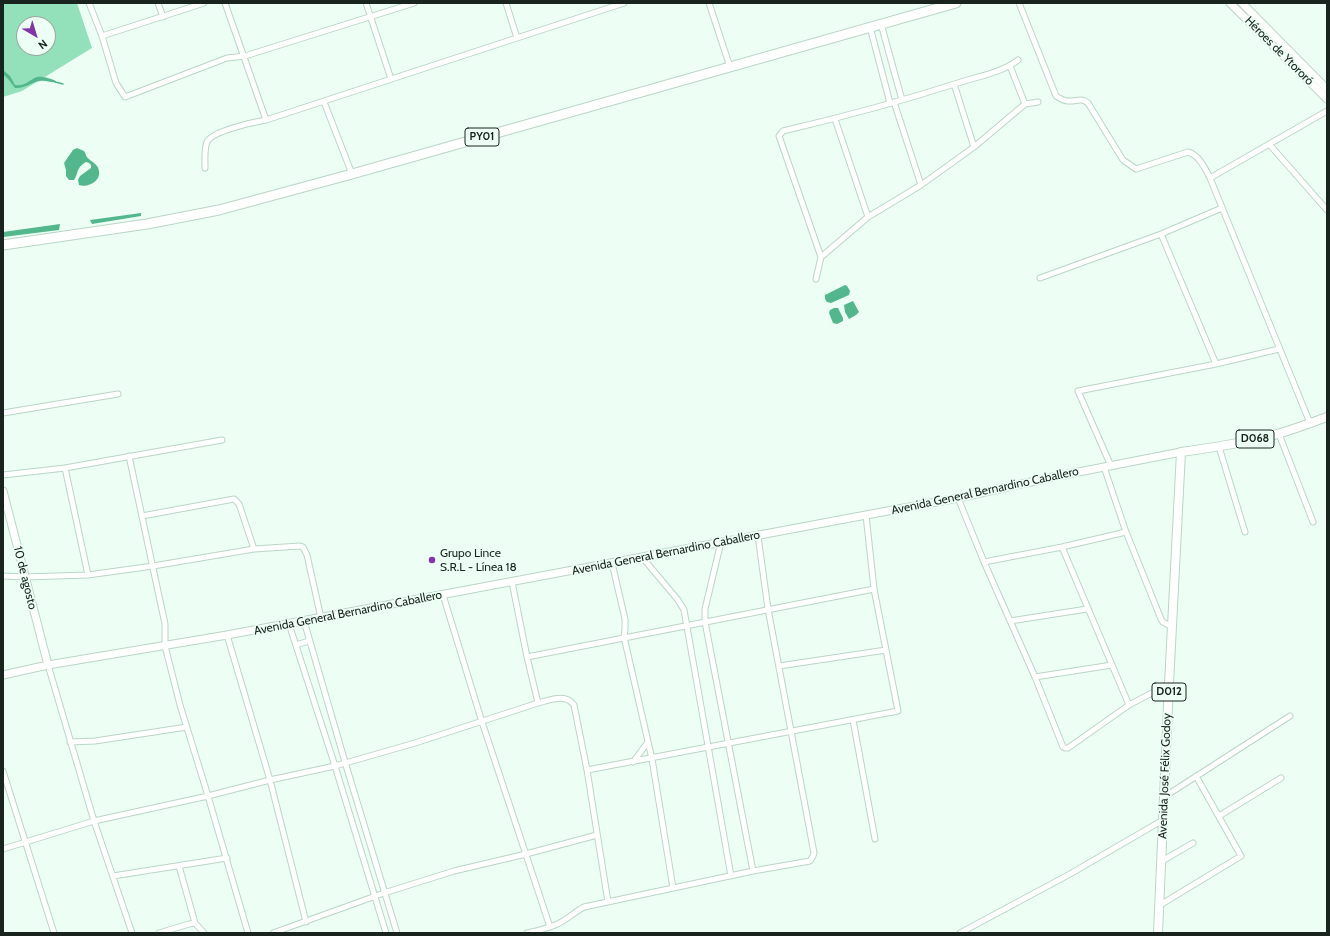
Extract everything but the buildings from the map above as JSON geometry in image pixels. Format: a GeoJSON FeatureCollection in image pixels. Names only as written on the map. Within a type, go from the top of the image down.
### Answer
{"type":"FeatureCollection","features":[{"type":"Feature","properties":{"kind":"highway","name":"PY01"},"geometry":{"type":"LineString","coordinates":[[3,245],[147,224],[218,210],[352,174],[956,3]]}},
{"type":"Feature","properties":{"kind":"main road","name":"Héroes de Ytororó"},"geometry":{"type":"LineString","coordinates":[[1230,3],[1327,100]]}},
{"type":"Feature","properties":{"kind":"main road","name":"Héroes de Ytororó"},"geometry":{"type":"LineString","coordinates":[[1242,3],[1327,89]]}},
{"type":"Feature","properties":{"kind":"main road","name":"Avenida General Bernardino Caballero"},"geometry":{"type":"LineString","coordinates":[[3,675],[48,665],[227,636],[958,498],[1053,477],[1181,452],[1219,447],[1279,434],[1327,418]]}},
{"type":"Feature","properties":{"kind":"main road","name":"Avenida José Félix Godoy"},"geometry":{"type":"LineString","coordinates":[[1158,933],[1181,452]]}},
{"type":"Feature","properties":{"kind":"main road","name":"10 de agosto"},"geometry":{"type":"LineString","coordinates":[[3,491],[24,577],[48,665]]}},
{"type":"Feature","properties":{"kind":"street"},"geometry":{"type":"LineString","coordinates":[[89,3],[102,36],[116,83],[125,97],[227,58],[245,56],[414,3]]}},
{"type":"Feature","properties":{"kind":"street"},"geometry":{"type":"LineString","coordinates":[[158,3],[163,17]]}},
{"type":"Feature","properties":{"kind":"street"},"geometry":{"type":"LineString","coordinates":[[102,36],[204,3]]}},
{"type":"Feature","properties":{"kind":"street"},"geometry":{"type":"LineString","coordinates":[[226,3],[266,120]]}},
{"type":"Feature","properties":{"kind":"street"},"geometry":{"type":"LineString","coordinates":[[366,3],[390,79]]}},
{"type":"Feature","properties":{"kind":"street"},"geometry":{"type":"LineString","coordinates":[[506,3],[517,38]]}},
{"type":"Feature","properties":{"kind":"street"},"geometry":{"type":"LineString","coordinates":[[205,168],[207,143],[210,138],[215,135],[240,126],[266,120],[324,102],[624,3]]}},
{"type":"Feature","properties":{"kind":"street"},"geometry":{"type":"LineString","coordinates":[[709,3],[730,67]]}},
{"type":"Feature","properties":{"kind":"street"},"geometry":{"type":"LineString","coordinates":[[1019,3],[1056,96],[1068,102],[1080,99],[1085,100],[1123,160],[1136,169],[1188,152],[1197,157],[1210,178],[1310,423]]}},
{"type":"Feature","properties":{"kind":"street"},"geometry":{"type":"LineString","coordinates":[[881,24],[902,100]]}},
{"type":"Feature","properties":{"kind":"street"},"geometry":{"type":"LineString","coordinates":[[870,27],[892,103],[921,185]]}},
{"type":"Feature","properties":{"kind":"street"},"geometry":{"type":"LineString","coordinates":[[816,279],[821,257],[779,136],[783,132],[892,103],[954,84],[1010,66],[1018,60]]}},
{"type":"Feature","properties":{"kind":"street"},"geometry":{"type":"LineString","coordinates":[[1010,66],[1025,104]]}},
{"type":"Feature","properties":{"kind":"street"},"geometry":{"type":"LineString","coordinates":[[954,84],[974,147]]}},
{"type":"Feature","properties":{"kind":"street"},"geometry":{"type":"LineString","coordinates":[[324,102],[352,174]]}},
{"type":"Feature","properties":{"kind":"street"},"geometry":{"type":"LineString","coordinates":[[821,257],[868,217],[921,185],[974,147],[1025,104],[1038,102]]}},
{"type":"Feature","properties":{"kind":"street"},"geometry":{"type":"LineString","coordinates":[[1210,178],[1327,111]]}},
{"type":"Feature","properties":{"kind":"street"},"geometry":{"type":"LineString","coordinates":[[835,119],[868,217]]}},
{"type":"Feature","properties":{"kind":"street"},"geometry":{"type":"LineString","coordinates":[[1269,144],[1327,210]]}},
{"type":"Feature","properties":{"kind":"street"},"geometry":{"type":"LineString","coordinates":[[1040,278],[1161,234],[1222,208]]}},
{"type":"Feature","properties":{"kind":"street"},"geometry":{"type":"LineString","coordinates":[[1161,234],[1216,364]]}},
{"type":"Feature","properties":{"kind":"street"},"geometry":{"type":"LineString","coordinates":[[1172,627],[1163,622],[1161,619],[1126,532],[1107,467],[1078,391],[1216,364],[1279,349]]}},
{"type":"Feature","properties":{"kind":"street"},"geometry":{"type":"LineString","coordinates":[[3,413],[118,394]]}},
{"type":"Feature","properties":{"kind":"street"},"geometry":{"type":"LineString","coordinates":[[1279,434],[1313,522]]}},
{"type":"Feature","properties":{"kind":"street"},"geometry":{"type":"LineString","coordinates":[[3,475],[65,468],[222,440]]}},
{"type":"Feature","properties":{"kind":"street"},"geometry":{"type":"LineString","coordinates":[[1219,447],[1245,532]]}},
{"type":"Feature","properties":{"kind":"street"},"geometry":{"type":"LineString","coordinates":[[129,456],[165,624],[165,646],[180,705],[227,858],[248,933]]}},
{"type":"Feature","properties":{"kind":"street"},"geometry":{"type":"LineString","coordinates":[[65,468],[88,575]]}},
{"type":"Feature","properties":{"kind":"street"},"geometry":{"type":"LineString","coordinates":[[958,498],[984,562],[1035,677],[1063,747],[1066,748],[1071,746],[1129,706],[1169,684]]}},
{"type":"Feature","properties":{"kind":"street"},"geometry":{"type":"LineString","coordinates":[[142,516],[234,499],[239,504],[254,550]]}},
{"type":"Feature","properties":{"kind":"street"},"geometry":{"type":"LineString","coordinates":[[587,770],[898,711],[874,588],[866,515]]}},
{"type":"Feature","properties":{"kind":"street"},"geometry":{"type":"LineString","coordinates":[[984,562],[1062,548],[1126,532]]}},
{"type":"Feature","properties":{"kind":"street"},"geometry":{"type":"LineString","coordinates":[[527,933],[550,927],[566,919],[584,907],[753,871],[810,861],[813,856],[814,853],[768,609],[758,536]]}},
{"type":"Feature","properties":{"kind":"street"},"geometry":{"type":"LineString","coordinates":[[721,542],[704,609],[753,871]]}},
{"type":"Feature","properties":{"kind":"street"},"geometry":{"type":"LineString","coordinates":[[3,576],[24,577],[88,575],[254,550],[297,546],[303,548],[307,556],[321,618]]}},
{"type":"Feature","properties":{"kind":"street"},"geometry":{"type":"LineString","coordinates":[[1062,548],[1129,706]]}},
{"type":"Feature","properties":{"kind":"street"},"geometry":{"type":"LineString","coordinates":[[642,557],[678,600],[684,610],[688,625],[731,876]]}},
{"type":"Feature","properties":{"kind":"street"},"geometry":{"type":"LineString","coordinates":[[612,563],[625,619],[624,637],[652,758],[673,888]]}},
{"type":"Feature","properties":{"kind":"street"},"geometry":{"type":"LineString","coordinates":[[512,582],[538,703]]}},
{"type":"Feature","properties":{"kind":"street"},"geometry":{"type":"LineString","coordinates":[[527,657],[874,588]]}},
{"type":"Feature","properties":{"kind":"street"},"geometry":{"type":"LineString","coordinates":[[443,595],[482,722],[550,927]]}},
{"type":"Feature","properties":{"kind":"street"},"geometry":{"type":"LineString","coordinates":[[1010,621],[1087,609]]}},
{"type":"Feature","properties":{"kind":"street"},"geometry":{"type":"LineString","coordinates":[[304,621],[397,933]]}},
{"type":"Feature","properties":{"kind":"street"},"geometry":{"type":"LineString","coordinates":[[289,624],[335,766],[386,933]]}},
{"type":"Feature","properties":{"kind":"street"},"geometry":{"type":"LineString","coordinates":[[227,636],[270,780],[306,922]]}},
{"type":"Feature","properties":{"kind":"street"},"geometry":{"type":"LineString","coordinates":[[296,645],[309,641]]}},
{"type":"Feature","properties":{"kind":"street"},"geometry":{"type":"LineString","coordinates":[[779,666],[886,650]]}},
{"type":"Feature","properties":{"kind":"street"},"geometry":{"type":"LineString","coordinates":[[48,665],[94,821],[132,933]]}},
{"type":"Feature","properties":{"kind":"street"},"geometry":{"type":"LineString","coordinates":[[1035,677],[1112,665]]}},
{"type":"Feature","properties":{"kind":"street"},"geometry":{"type":"LineString","coordinates":[[3,848],[94,821],[335,766],[415,743],[538,703],[559,698],[569,700],[574,705],[587,770],[608,902]]}},
{"type":"Feature","properties":{"kind":"street"},"geometry":{"type":"LineString","coordinates":[[1164,797],[1290,716]]}},
{"type":"Feature","properties":{"kind":"street"},"geometry":{"type":"LineString","coordinates":[[854,720],[875,839]]}},
{"type":"Feature","properties":{"kind":"street"},"geometry":{"type":"LineString","coordinates":[[70,742],[95,741],[187,727]]}},
{"type":"Feature","properties":{"kind":"street"},"geometry":{"type":"LineString","coordinates":[[633,762],[648,742]]}},
{"type":"Feature","properties":{"kind":"street"},"geometry":{"type":"LineString","coordinates":[[3,771],[54,933]]}},
{"type":"Feature","properties":{"kind":"street"},"geometry":{"type":"LineString","coordinates":[[1160,905],[1241,856],[1196,776]]}},
{"type":"Feature","properties":{"kind":"street"},"geometry":{"type":"LineString","coordinates":[[1219,816],[1281,778]]}},
{"type":"Feature","properties":{"kind":"street"},"geometry":{"type":"LineString","coordinates":[[960,933],[1070,874],[1163,820]]}},
{"type":"Feature","properties":{"kind":"street"},"geometry":{"type":"LineString","coordinates":[[273,933],[384,893],[454,871],[598,835]]}},
{"type":"Feature","properties":{"kind":"street"},"geometry":{"type":"LineString","coordinates":[[1162,861],[1193,843]]}},
{"type":"Feature","properties":{"kind":"street"},"geometry":{"type":"LineString","coordinates":[[112,876],[227,858]]}},
{"type":"Feature","properties":{"kind":"street"},"geometry":{"type":"LineString","coordinates":[[179,866],[195,923],[204,933]]}},
{"type":"Feature","properties":{"kind":"street"},"geometry":{"type":"LineString","coordinates":[[159,933],[195,923]]}},
{"type":"Feature","properties":{"kind":"shaded area"},"geometry":{"type":"Polygon","coordinates":[[[3,3],[77,3],[92,48],[22,91],[3,97],[3,3]]]}},
{"type":"Feature","properties":{"kind":"shaded area"},"geometry":{"type":"Polygon","coordinates":[[[3,70],[10,76],[15,85],[24,84],[37,77],[44,77],[56,82],[40,81],[15,88],[3,74],[3,70]]]}},
{"type":"Feature","properties":{"kind":"shaded area"},"geometry":{"type":"Polygon","coordinates":[[[77,148],[84,151],[87,157],[96,165],[98,169],[98,178],[90,185],[79,185],[78,180],[80,176],[91,168],[89,163],[86,162],[81,166],[74,180],[69,180],[66,176],[64,163],[73,150],[77,148]]]}},
{"type":"Feature","properties":{"kind":"shaded area"},"geometry":{"type":"Polygon","coordinates":[[[141,213],[141,216],[92,224],[90,220],[141,213]]]}},
{"type":"Feature","properties":{"kind":"shaded area"},"geometry":{"type":"Polygon","coordinates":[[[60,224],[59,230],[3,237],[3,232],[60,224]]]}},
{"type":"Feature","properties":{"kind":"shaded area"},"geometry":{"type":"Polygon","coordinates":[[[845,285],[850,291],[849,295],[831,303],[827,302],[825,295],[845,285]]]}},
{"type":"Feature","properties":{"kind":"shaded area"},"geometry":{"type":"Polygon","coordinates":[[[853,301],[859,312],[849,319],[845,312],[844,305],[853,301]]]}},
{"type":"Feature","properties":{"kind":"shaded area"},"geometry":{"type":"Polygon","coordinates":[[[838,308],[843,318],[843,321],[837,324],[833,323],[829,313],[830,310],[838,308]]]}},
{"type":"Feature","properties":{"kind":"waterway"},"geometry":{"type":"LineString","coordinates":[[55,82],[63,84]]}},
{"type":"Feature","properties":{"kind":"place","name":"Grupo Lince S.R.L - Línea 18"},"geometry":{"type":"Point","coordinates":[432,560]}}]}
